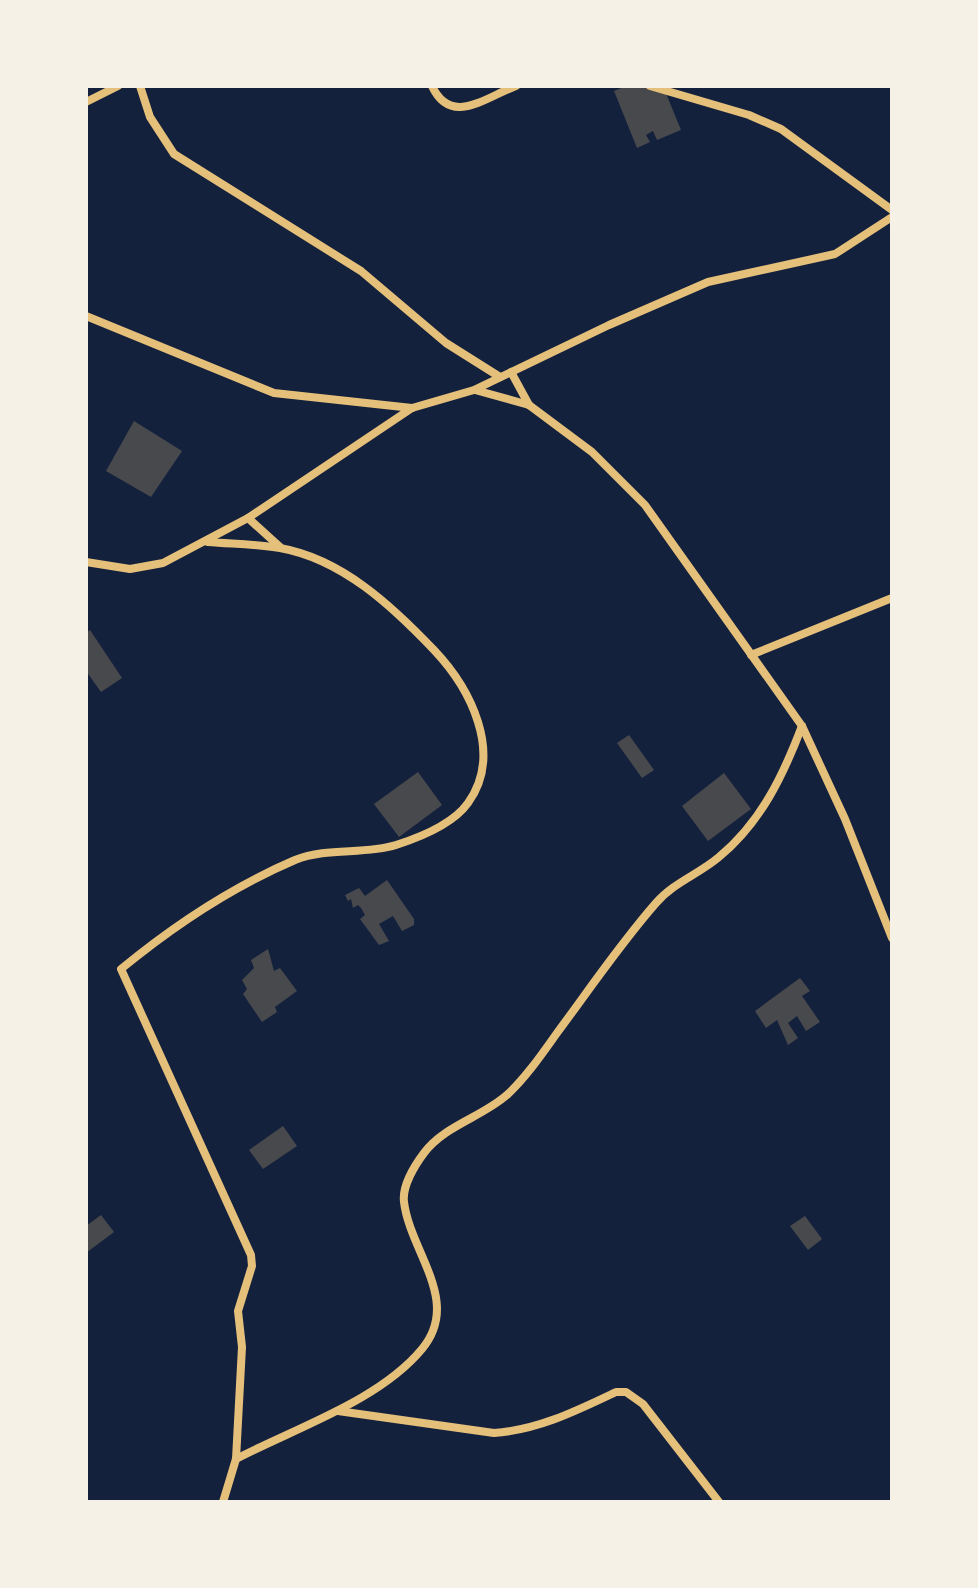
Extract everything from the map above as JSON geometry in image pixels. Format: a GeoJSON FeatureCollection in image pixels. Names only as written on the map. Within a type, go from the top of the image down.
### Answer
{"type":"FeatureCollection","features":[{"type":"Feature","properties":{"kind":"street"},"geometry":{"type":"LineString","coordinates":[[86,102],[118,86]]}},
{"type":"Feature","properties":{"kind":"street"},"geometry":{"type":"LineString","coordinates":[[140,86],[150,117],[174,154],[361,271],[446,343],[500,377]]}},
{"type":"Feature","properties":{"kind":"street"},"geometry":{"type":"LineString","coordinates":[[432,86],[437,97],[450,108],[460,108],[474,106],[516,86]]}},
{"type":"Feature","properties":{"kind":"street"},"geometry":{"type":"LineString","coordinates":[[650,86],[749,115],[781,129],[892,210]]}},
{"type":"Feature","properties":{"kind":"street"},"geometry":{"type":"LineString","coordinates":[[86,562],[145,569],[208,542],[248,518],[412,408],[474,390],[708,282],[740,272],[835,254],[853,246],[892,217]]}},
{"type":"Feature","properties":{"kind":"street"},"geometry":{"type":"LineString","coordinates":[[86,316],[274,393],[412,408]]}},
{"type":"Feature","properties":{"kind":"street"},"geometry":{"type":"LineString","coordinates":[[511,372],[529,405]]}},
{"type":"Feature","properties":{"kind":"street"},"geometry":{"type":"LineString","coordinates":[[474,390],[529,405],[592,452],[645,505],[802,726],[845,819],[892,938]]}},
{"type":"Feature","properties":{"kind":"street"},"geometry":{"type":"LineString","coordinates":[[248,518],[281,548]]}},
{"type":"Feature","properties":{"kind":"street"},"geometry":{"type":"LineString","coordinates":[[208,542],[281,548],[335,567],[393,609],[457,677],[477,716],[481,764],[478,784],[468,803],[452,819],[395,845],[330,851],[296,860],[199,913],[121,969],[251,1255],[252,1266],[238,1311],[242,1347],[236,1459],[223,1502]]}},
{"type":"Feature","properties":{"kind":"street"},"geometry":{"type":"LineString","coordinates":[[751,655],[892,598]]}},
{"type":"Feature","properties":{"kind":"street"},"geometry":{"type":"LineString","coordinates":[[236,1459],[337,1411],[405,1367],[424,1347],[436,1325],[436,1293],[404,1202],[411,1176],[422,1155],[440,1138],[506,1096],[656,902],[720,856],[748,829],[784,772],[802,726]]}},
{"type":"Feature","properties":{"kind":"street"},"geometry":{"type":"LineString","coordinates":[[337,1411],[505,1433],[539,1426],[616,1392],[626,1392],[643,1404],[719,1502]]}},
{"type":"Feature","properties":{"kind":"building"},"geometry":{"type":"Polygon","coordinates":[[[626,86],[663,86],[681,130],[657,140],[653,131],[646,135],[650,142],[637,148],[614,91],[626,86]]]}},
{"type":"Feature","properties":{"kind":"building"},"geometry":{"type":"Polygon","coordinates":[[[134,421],[182,451],[151,497],[106,471],[134,421]]]}},
{"type":"Feature","properties":{"kind":"building"},"geometry":{"type":"Polygon","coordinates":[[[90,630],[122,678],[101,692],[86,671],[86,633],[90,630]]]}},
{"type":"Feature","properties":{"kind":"building"},"geometry":{"type":"Polygon","coordinates":[[[629,735],[654,770],[642,778],[617,743],[629,735]]]}},
{"type":"Feature","properties":{"kind":"building"},"geometry":{"type":"Polygon","coordinates":[[[418,772],[442,805],[399,837],[374,804],[418,772]]]}},
{"type":"Feature","properties":{"kind":"building"},"geometry":{"type":"Polygon","coordinates":[[[724,773],[751,809],[708,841],[682,806],[724,773]]]}},
{"type":"Feature","properties":{"kind":"building"},"geometry":{"type":"Polygon","coordinates":[[[387,880],[414,919],[414,925],[402,931],[393,916],[379,924],[389,941],[379,945],[360,919],[365,915],[361,908],[358,905],[353,908],[351,899],[348,901],[345,895],[359,888],[365,896],[387,880]]]}},
{"type":"Feature","properties":{"kind":"building"},"geometry":{"type":"Polygon","coordinates":[[[268,949],[274,971],[280,968],[297,991],[275,1007],[277,1012],[262,1022],[243,994],[247,989],[242,980],[254,968],[251,960],[268,949]]]}},
{"type":"Feature","properties":{"kind":"building"},"geometry":{"type":"Polygon","coordinates":[[[800,978],[810,991],[802,996],[820,1022],[806,1031],[797,1016],[788,1023],[798,1038],[788,1045],[777,1020],[766,1028],[755,1011],[800,978]]]}},
{"type":"Feature","properties":{"kind":"building"},"geometry":{"type":"Polygon","coordinates":[[[283,1126],[297,1146],[263,1169],[249,1150],[283,1126]]]}},
{"type":"Feature","properties":{"kind":"building"},"geometry":{"type":"Polygon","coordinates":[[[101,1215],[114,1232],[86,1253],[86,1226],[101,1215]]]}},
{"type":"Feature","properties":{"kind":"building"},"geometry":{"type":"Polygon","coordinates":[[[805,1216],[822,1239],[808,1250],[790,1226],[805,1216]]]}}]}
